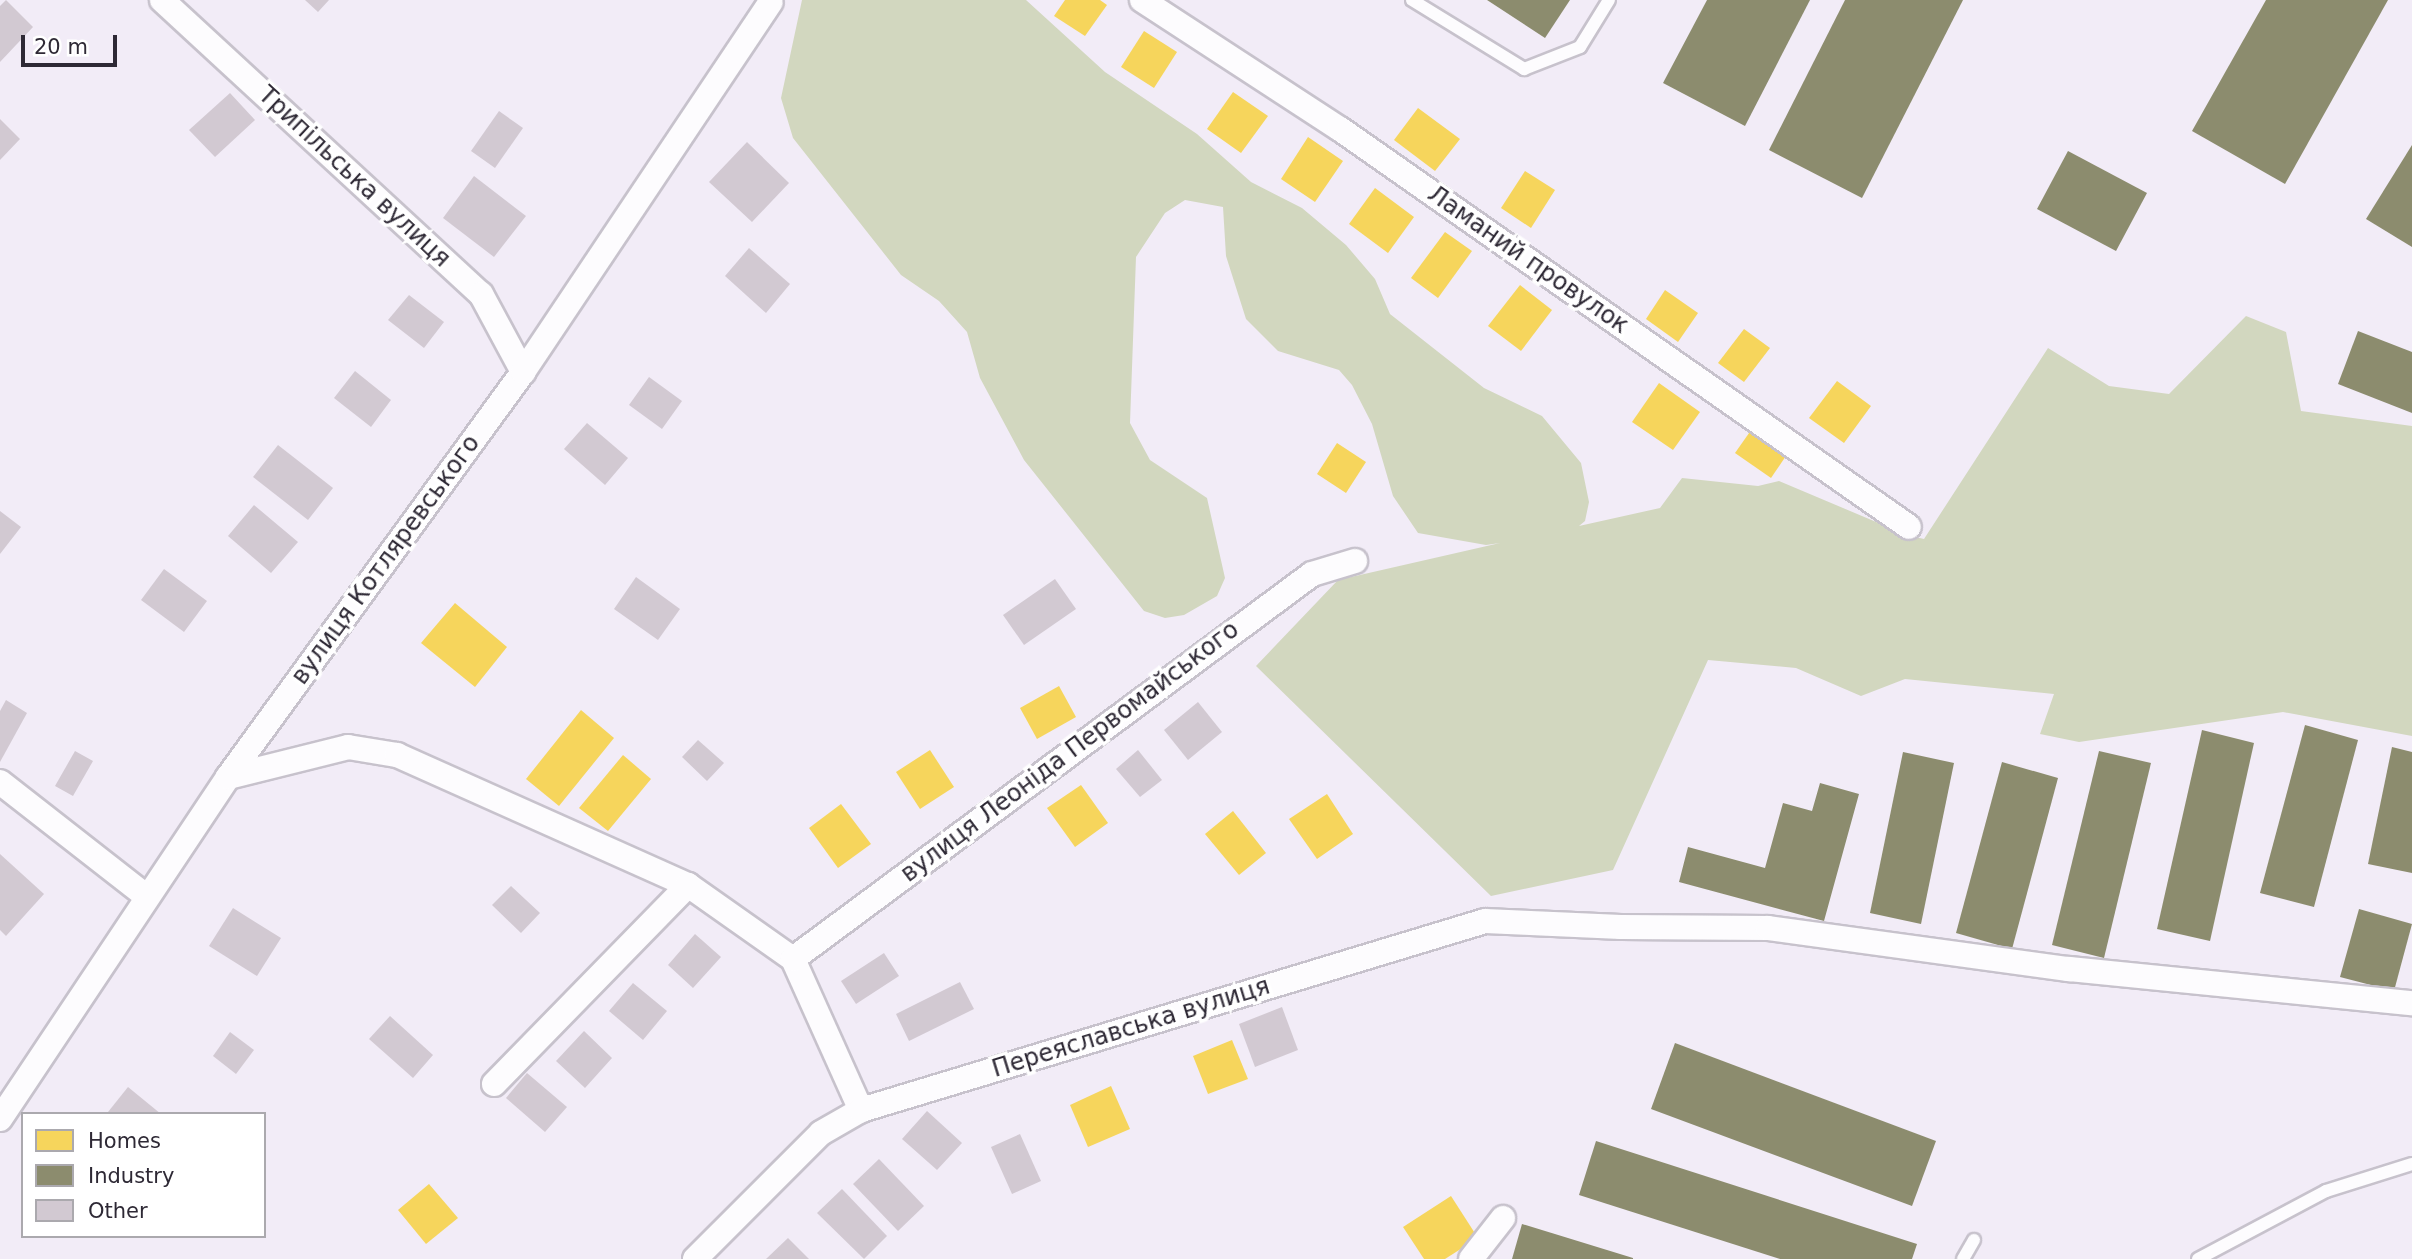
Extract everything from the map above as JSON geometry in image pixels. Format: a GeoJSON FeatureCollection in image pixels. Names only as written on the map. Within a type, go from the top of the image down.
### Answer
{"type":"FeatureCollection","features":[{"type":"Feature","properties":{"kind":"street","name":"Трипільська вулиця"},"geometry":{"type":"LineString","coordinates":[[162,0],[481,294],[523,372]]}},
{"type":"Feature","properties":{"kind":"street","name":"Ламаний провулок"},"geometry":{"type":"LineString","coordinates":[[1142,0],[1340,129],[1909,527]]}},
{"type":"Feature","properties":{"kind":"street","name":"вулиця Котляревського"},"geometry":{"type":"LineString","coordinates":[[0,1119],[146,896],[228,777],[523,372],[772,1]]}},
{"type":"Feature","properties":{"kind":"street","name":"вулиця Леоніда Первомайського"},"geometry":{"type":"LineString","coordinates":[[793,959],[1312,574],[1355,561]]}},
{"type":"Feature","properties":{"kind":"street"},"geometry":{"type":"LineString","coordinates":[[228,777],[348,747],[397,755],[688,884],[793,959],[861,1110]]}},
{"type":"Feature","properties":{"kind":"street"},"geometry":{"type":"LineString","coordinates":[[0,782],[146,896]]}},
{"type":"Feature","properties":{"kind":"street"},"geometry":{"type":"LineString","coordinates":[[494,1084],[688,884]]}},
{"type":"Feature","properties":{"kind":"street","name":"Переяславська вулиця"},"geometry":{"type":"LineString","coordinates":[[695,1259],[821,1133],[861,1110],[1485,921],[1621,928],[1768,928],[2069,969],[2412,1003]]}},
{"type":"Feature","properties":{"kind":"street"},"geometry":{"type":"LineString","coordinates":[[1471,1259],[1503,1218]]}},
{"type":"Feature","properties":{"kind":"lane"},"geometry":{"type":"LineString","coordinates":[[1412,0],[1524,69],[1580,47],[1609,0]]}},
{"type":"Feature","properties":{"kind":"lane"},"geometry":{"type":"LineString","coordinates":[[2198,1259],[2326,1191],[2412,1164]]}},
{"type":"Feature","properties":{"kind":"lane"},"geometry":{"type":"LineString","coordinates":[[1963,1259],[1974,1240]]}},
{"type":"Feature","properties":{"kind":"green space"},"geometry":{"type":"Polygon","coordinates":[[[802,0],[1026,0],[1105,72],[1197,134],[1251,182],[1302,208],[1346,245],[1375,279],[1390,314],[1484,388],[1542,416],[1581,463],[1589,502],[1585,521],[1579,526],[1660,508],[1682,478],[1758,486],[1779,481],[1907,535],[1924,539],[2048,348],[2109,386],[2169,394],[2246,316],[2286,332],[2301,411],[2412,426],[2412,736],[2283,712],[2079,742],[2040,734],[2054,694],[1905,679],[1861,696],[1796,668],[1708,660],[1613,870],[1491,896],[1256,666],[1338,580],[1500,543],[1486,545],[1418,533],[1393,496],[1372,424],[1352,385],[1339,370],[1278,351],[1246,319],[1226,256],[1223,207],[1185,200],[1165,213],[1136,257],[1130,423],[1150,460],[1207,498],[1225,578],[1217,596],[1184,615],[1165,618],[1144,611],[1024,460],[980,378],[967,332],[939,301],[901,275],[793,138],[781,98],[802,0]]]}},
{"type":"Feature","properties":{"kind":"building: Homes"},"geometry":{"type":"Polygon","coordinates":[[[1065,0],[1100,0],[1107,5],[1085,36],[1054,16],[1065,0]]]}},
{"type":"Feature","properties":{"kind":"building: Homes"},"geometry":{"type":"Polygon","coordinates":[[[1144,31],[1177,52],[1154,88],[1121,67],[1144,31]]]}},
{"type":"Feature","properties":{"kind":"building: Homes"},"geometry":{"type":"Polygon","coordinates":[[[1233,92],[1268,116],[1241,153],[1207,129],[1233,92]]]}},
{"type":"Feature","properties":{"kind":"building: Homes"},"geometry":{"type":"Polygon","coordinates":[[[1418,108],[1460,139],[1435,171],[1394,140],[1418,108]]]}},
{"type":"Feature","properties":{"kind":"building: Homes"},"geometry":{"type":"Polygon","coordinates":[[[1308,137],[1343,161],[1315,202],[1281,179],[1308,137]]]}},
{"type":"Feature","properties":{"kind":"building: Homes"},"geometry":{"type":"Polygon","coordinates":[[[1525,171],[1555,190],[1531,228],[1501,208],[1525,171]]]}},
{"type":"Feature","properties":{"kind":"building: Homes"},"geometry":{"type":"Polygon","coordinates":[[[1375,188],[1414,217],[1388,253],[1349,224],[1375,188]]]}},
{"type":"Feature","properties":{"kind":"building: Homes"},"geometry":{"type":"Polygon","coordinates":[[[1445,232],[1472,251],[1438,298],[1411,278],[1445,232]]]}},
{"type":"Feature","properties":{"kind":"building: Homes"},"geometry":{"type":"Polygon","coordinates":[[[1520,285],[1552,310],[1521,351],[1488,326],[1520,285]]]}},
{"type":"Feature","properties":{"kind":"building: Homes"},"geometry":{"type":"Polygon","coordinates":[[[1665,290],[1698,313],[1678,342],[1646,319],[1665,290]]]}},
{"type":"Feature","properties":{"kind":"building: Homes"},"geometry":{"type":"Polygon","coordinates":[[[1744,329],[1770,348],[1744,382],[1718,363],[1744,329]]]}},
{"type":"Feature","properties":{"kind":"building: Homes"},"geometry":{"type":"Polygon","coordinates":[[[1837,381],[1871,406],[1844,443],[1809,418],[1837,381]]]}},
{"type":"Feature","properties":{"kind":"building: Homes"},"geometry":{"type":"Polygon","coordinates":[[[1659,383],[1700,412],[1673,450],[1632,422],[1659,383]]]}},
{"type":"Feature","properties":{"kind":"building: Homes"},"geometry":{"type":"Polygon","coordinates":[[[1754,426],[1790,450],[1771,478],[1735,453],[1754,426]]]}},
{"type":"Feature","properties":{"kind":"building: Homes"},"geometry":{"type":"Polygon","coordinates":[[[1337,443],[1366,462],[1346,493],[1317,474],[1337,443]]]}},
{"type":"Feature","properties":{"kind":"building: Homes"},"geometry":{"type":"Polygon","coordinates":[[[455,603],[507,647],[475,687],[421,643],[455,603]]]}},
{"type":"Feature","properties":{"kind":"building: Homes"},"geometry":{"type":"Polygon","coordinates":[[[1059,686],[1076,717],[1037,739],[1020,708],[1059,686]]]}},
{"type":"Feature","properties":{"kind":"building: Homes"},"geometry":{"type":"Polygon","coordinates":[[[581,710],[614,738],[559,806],[526,779],[581,710]]]}},
{"type":"Feature","properties":{"kind":"building: Homes"},"geometry":{"type":"Polygon","coordinates":[[[930,750],[954,787],[920,809],[896,772],[930,750]]]}},
{"type":"Feature","properties":{"kind":"building: Homes"},"geometry":{"type":"Polygon","coordinates":[[[623,755],[651,779],[608,831],[579,808],[623,755]]]}},
{"type":"Feature","properties":{"kind":"building: Homes"},"geometry":{"type":"Polygon","coordinates":[[[1081,785],[1108,823],[1075,847],[1047,808],[1081,785]]]}},
{"type":"Feature","properties":{"kind":"building: Homes"},"geometry":{"type":"Polygon","coordinates":[[[1327,794],[1353,834],[1317,859],[1289,819],[1327,794]]]}},
{"type":"Feature","properties":{"kind":"building: Homes"},"geometry":{"type":"Polygon","coordinates":[[[841,804],[871,844],[838,868],[809,828],[841,804]]]}},
{"type":"Feature","properties":{"kind":"building: Homes"},"geometry":{"type":"Polygon","coordinates":[[[1233,811],[1266,853],[1239,875],[1205,834],[1233,811]]]}},
{"type":"Feature","properties":{"kind":"building: Homes"},"geometry":{"type":"Polygon","coordinates":[[[1232,1040],[1248,1079],[1208,1094],[1193,1056],[1232,1040]]]}},
{"type":"Feature","properties":{"kind":"building: Homes"},"geometry":{"type":"Polygon","coordinates":[[[1111,1086],[1130,1129],[1088,1147],[1070,1105],[1111,1086]]]}},
{"type":"Feature","properties":{"kind":"building: Homes"},"geometry":{"type":"Polygon","coordinates":[[[429,1184],[458,1218],[426,1244],[398,1210],[429,1184]]]}},
{"type":"Feature","properties":{"kind":"building: Homes"},"geometry":{"type":"Polygon","coordinates":[[[1451,1196],[1478,1238],[1445,1259],[1424,1259],[1403,1227],[1451,1196]]]}},
{"type":"Feature","properties":{"kind":"building: Industry"},"geometry":{"type":"Polygon","coordinates":[[[1487,0],[1570,0],[1545,38],[1487,0]]]}},
{"type":"Feature","properties":{"kind":"building: Industry"},"geometry":{"type":"Polygon","coordinates":[[[1707,0],[1810,0],[1745,126],[1663,83],[1707,0]]]}},
{"type":"Feature","properties":{"kind":"building: Industry"},"geometry":{"type":"Polygon","coordinates":[[[1845,0],[1963,0],[1862,198],[1769,150],[1845,0]]]}},
{"type":"Feature","properties":{"kind":"building: Industry"},"geometry":{"type":"Polygon","coordinates":[[[2266,0],[2388,0],[2285,184],[2192,131],[2266,0]]]}},
{"type":"Feature","properties":{"kind":"building: Industry"},"geometry":{"type":"Polygon","coordinates":[[[2412,145],[2412,247],[2366,219],[2412,145]]]}},
{"type":"Feature","properties":{"kind":"building: Industry"},"geometry":{"type":"Polygon","coordinates":[[[2068,151],[2147,193],[2116,251],[2037,209],[2068,151]]]}},
{"type":"Feature","properties":{"kind":"building: Industry"},"geometry":{"type":"Polygon","coordinates":[[[2358,331],[2412,352],[2412,413],[2338,384],[2358,331]]]}},
{"type":"Feature","properties":{"kind":"building: Industry"},"geometry":{"type":"Polygon","coordinates":[[[2305,725],[2358,740],[2314,907],[2260,893],[2305,725]]]}},
{"type":"Feature","properties":{"kind":"building: Industry"},"geometry":{"type":"Polygon","coordinates":[[[2202,730],[2254,743],[2210,941],[2157,929],[2202,730]]]}},
{"type":"Feature","properties":{"kind":"building: Industry"},"geometry":{"type":"Polygon","coordinates":[[[2392,747],[2412,752],[2412,873],[2368,864],[2392,747]]]}},
{"type":"Feature","properties":{"kind":"building: Industry"},"geometry":{"type":"Polygon","coordinates":[[[2099,751],[2151,763],[2104,958],[2052,945],[2099,751]]]}},
{"type":"Feature","properties":{"kind":"building: Industry"},"geometry":{"type":"Polygon","coordinates":[[[1903,752],[1954,763],[1921,924],[1870,913],[1903,752]]]}},
{"type":"Feature","properties":{"kind":"building: Industry"},"geometry":{"type":"Polygon","coordinates":[[[2002,762],[2058,778],[2012,949],[1956,933],[2002,762]]]}},
{"type":"Feature","properties":{"kind":"building: Industry"},"geometry":{"type":"Polygon","coordinates":[[[1820,783],[1859,794],[1824,921],[1679,882],[1688,847],[1765,868],[1783,803],[1812,811],[1820,783]]]}},
{"type":"Feature","properties":{"kind":"building: Industry"},"geometry":{"type":"Polygon","coordinates":[[[2359,909],[2412,924],[2394,991],[2340,977],[2359,909]]]}},
{"type":"Feature","properties":{"kind":"building: Industry"},"geometry":{"type":"Polygon","coordinates":[[[1675,1043],[1936,1141],[1912,1206],[1651,1109],[1675,1043]]]}},
{"type":"Feature","properties":{"kind":"building: Industry"},"geometry":{"type":"Polygon","coordinates":[[[1596,1141],[1917,1244],[1912,1259],[1780,1259],[1579,1195],[1596,1141]]]}},
{"type":"Feature","properties":{"kind":"building: Industry"},"geometry":{"type":"Polygon","coordinates":[[[1522,1224],[1633,1258],[1633,1259],[1512,1259],[1522,1224]]]}},
{"type":"Feature","properties":{"kind":"building: Other"},"geometry":{"type":"Polygon","coordinates":[[[6,0],[33,27],[0,62],[0,6],[6,0]]]}},
{"type":"Feature","properties":{"kind":"building: Other"},"geometry":{"type":"Polygon","coordinates":[[[305,0],[329,0],[318,12],[305,0]]]}},
{"type":"Feature","properties":{"kind":"building: Other"},"geometry":{"type":"Polygon","coordinates":[[[230,93],[255,120],[215,157],[189,130],[230,93]]]}},
{"type":"Feature","properties":{"kind":"building: Other"},"geometry":{"type":"Polygon","coordinates":[[[499,111],[523,128],[495,168],[471,151],[499,111]]]}},
{"type":"Feature","properties":{"kind":"building: Other"},"geometry":{"type":"Polygon","coordinates":[[[0,119],[20,139],[0,160],[0,119]]]}},
{"type":"Feature","properties":{"kind":"building: Other"},"geometry":{"type":"Polygon","coordinates":[[[747,142],[789,183],[752,222],[709,182],[747,142]]]}},
{"type":"Feature","properties":{"kind":"building: Other"},"geometry":{"type":"Polygon","coordinates":[[[474,176],[526,216],[494,257],[443,218],[474,176]]]}},
{"type":"Feature","properties":{"kind":"building: Other"},"geometry":{"type":"Polygon","coordinates":[[[749,248],[790,284],[766,313],[725,276],[749,248]]]}},
{"type":"Feature","properties":{"kind":"building: Other"},"geometry":{"type":"Polygon","coordinates":[[[409,295],[444,322],[424,348],[388,320],[409,295]]]}},
{"type":"Feature","properties":{"kind":"building: Other"},"geometry":{"type":"Polygon","coordinates":[[[355,371],[391,400],[371,427],[334,398],[355,371]]]}},
{"type":"Feature","properties":{"kind":"building: Other"},"geometry":{"type":"Polygon","coordinates":[[[649,377],[682,401],[662,429],[629,405],[649,377]]]}},
{"type":"Feature","properties":{"kind":"building: Other"},"geometry":{"type":"Polygon","coordinates":[[[587,423],[628,458],[605,485],[564,449],[587,423]]]}},
{"type":"Feature","properties":{"kind":"building: Other"},"geometry":{"type":"Polygon","coordinates":[[[278,445],[333,488],[308,520],[253,477],[278,445]]]}},
{"type":"Feature","properties":{"kind":"building: Other"},"geometry":{"type":"Polygon","coordinates":[[[254,505],[298,542],[271,573],[228,536],[254,505]]]}},
{"type":"Feature","properties":{"kind":"building: Other"},"geometry":{"type":"Polygon","coordinates":[[[0,511],[21,527],[0,554],[0,511]]]}},
{"type":"Feature","properties":{"kind":"building: Other"},"geometry":{"type":"Polygon","coordinates":[[[164,569],[207,601],[184,632],[141,600],[164,569]]]}},
{"type":"Feature","properties":{"kind":"building: Other"},"geometry":{"type":"Polygon","coordinates":[[[636,577],[680,609],[658,640],[614,609],[636,577]]]}},
{"type":"Feature","properties":{"kind":"building: Other"},"geometry":{"type":"Polygon","coordinates":[[[1055,579],[1076,609],[1024,645],[1003,615],[1055,579]]]}},
{"type":"Feature","properties":{"kind":"building: Other"},"geometry":{"type":"Polygon","coordinates":[[[6,700],[27,713],[0,762],[0,711],[6,700]]]}},
{"type":"Feature","properties":{"kind":"building: Other"},"geometry":{"type":"Polygon","coordinates":[[[1198,702],[1222,732],[1188,760],[1164,730],[1198,702]]]}},
{"type":"Feature","properties":{"kind":"building: Other"},"geometry":{"type":"Polygon","coordinates":[[[698,740],[724,763],[707,781],[682,757],[698,740]]]}},
{"type":"Feature","properties":{"kind":"building: Other"},"geometry":{"type":"Polygon","coordinates":[[[1138,750],[1162,780],[1140,797],[1116,769],[1138,750]]]}},
{"type":"Feature","properties":{"kind":"building: Other"},"geometry":{"type":"Polygon","coordinates":[[[75,751],[93,761],[73,796],[55,786],[75,751]]]}},
{"type":"Feature","properties":{"kind":"building: Other"},"geometry":{"type":"Polygon","coordinates":[[[0,854],[44,894],[6,936],[0,930],[0,854]]]}},
{"type":"Feature","properties":{"kind":"building: Other"},"geometry":{"type":"Polygon","coordinates":[[[511,886],[540,913],[521,933],[492,905],[511,886]]]}},
{"type":"Feature","properties":{"kind":"building: Other"},"geometry":{"type":"Polygon","coordinates":[[[233,908],[281,938],[257,976],[209,946],[233,908]]]}},
{"type":"Feature","properties":{"kind":"building: Other"},"geometry":{"type":"Polygon","coordinates":[[[695,934],[721,957],[693,988],[668,965],[695,934]]]}},
{"type":"Feature","properties":{"kind":"building: Other"},"geometry":{"type":"Polygon","coordinates":[[[884,953],[899,976],[856,1004],[841,981],[884,953]]]}},
{"type":"Feature","properties":{"kind":"building: Other"},"geometry":{"type":"Polygon","coordinates":[[[960,982],[974,1009],[909,1041],[896,1014],[960,982]]]}},
{"type":"Feature","properties":{"kind":"building: Other"},"geometry":{"type":"Polygon","coordinates":[[[633,983],[667,1011],[643,1040],[609,1011],[633,983]]]}},
{"type":"Feature","properties":{"kind":"building: Other"},"geometry":{"type":"Polygon","coordinates":[[[1282,1007],[1298,1050],[1255,1067],[1239,1024],[1282,1007]]]}},
{"type":"Feature","properties":{"kind":"building: Other"},"geometry":{"type":"Polygon","coordinates":[[[390,1016],[433,1055],[413,1078],[369,1039],[390,1016]]]}},
{"type":"Feature","properties":{"kind":"building: Other"},"geometry":{"type":"Polygon","coordinates":[[[584,1031],[612,1058],[585,1088],[556,1061],[584,1031]]]}},
{"type":"Feature","properties":{"kind":"building: Other"},"geometry":{"type":"Polygon","coordinates":[[[230,1032],[254,1050],[236,1074],[213,1056],[230,1032]]]}},
{"type":"Feature","properties":{"kind":"building: Other"},"geometry":{"type":"Polygon","coordinates":[[[527,1073],[567,1107],[545,1132],[506,1098],[527,1073]]]}},
{"type":"Feature","properties":{"kind":"building: Other"},"geometry":{"type":"Polygon","coordinates":[[[128,1087],[159,1112],[108,1112],[128,1087]]]}},
{"type":"Feature","properties":{"kind":"building: Other"},"geometry":{"type":"Polygon","coordinates":[[[927,1111],[962,1143],[937,1170],[902,1139],[927,1111]]]}},
{"type":"Feature","properties":{"kind":"building: Other"},"geometry":{"type":"Polygon","coordinates":[[[1020,1134],[1041,1181],[1012,1194],[991,1147],[1020,1134]]]}},
{"type":"Feature","properties":{"kind":"building: Other"},"geometry":{"type":"Polygon","coordinates":[[[879,1159],[924,1206],[898,1231],[853,1184],[879,1159]]]}},
{"type":"Feature","properties":{"kind":"building: Other"},"geometry":{"type":"Polygon","coordinates":[[[842,1189],[887,1236],[864,1259],[817,1213],[842,1189]]]}},
{"type":"Feature","properties":{"kind":"building: Other"},"geometry":{"type":"Polygon","coordinates":[[[788,1238],[809,1259],[766,1259],[788,1238]]]}}]}
